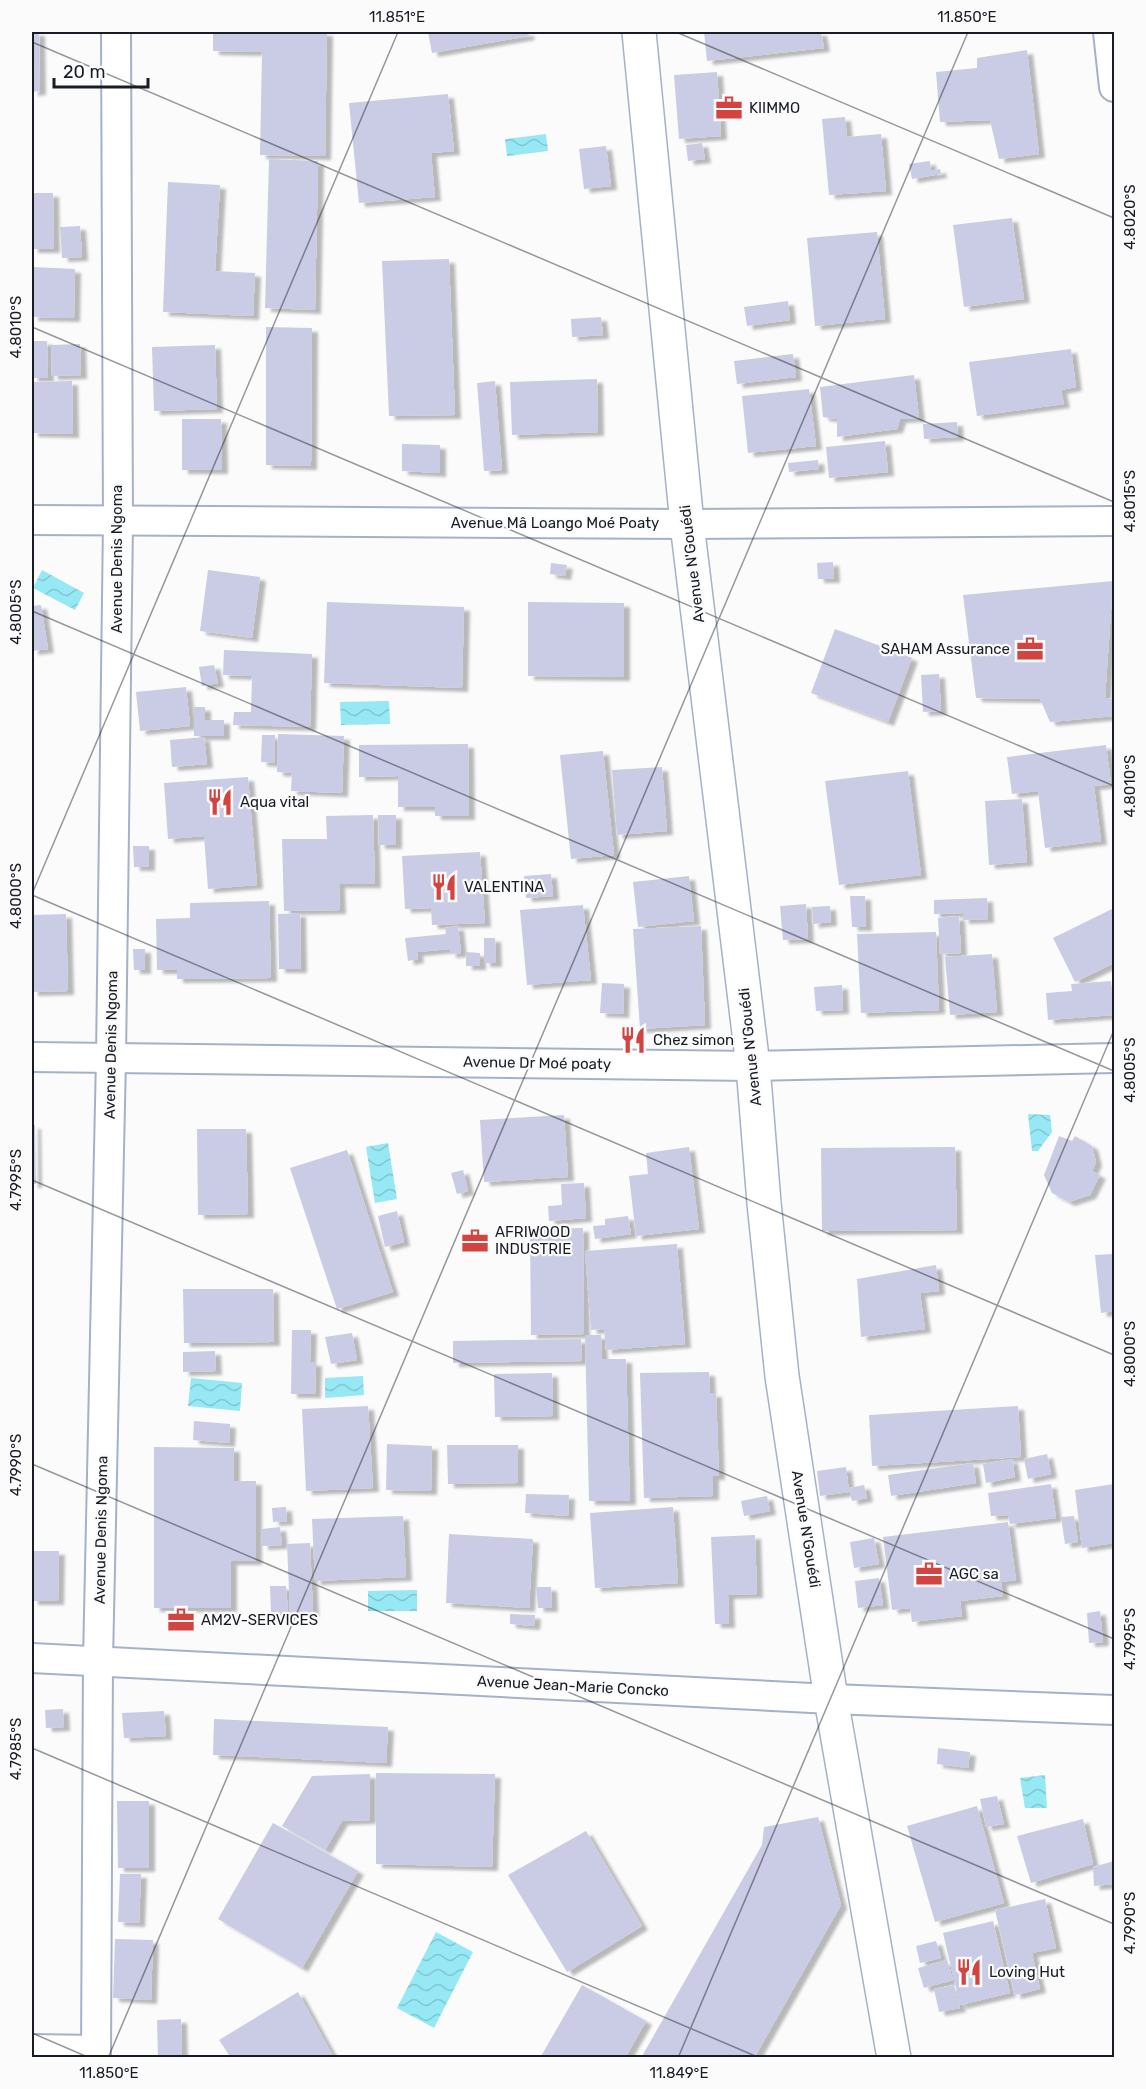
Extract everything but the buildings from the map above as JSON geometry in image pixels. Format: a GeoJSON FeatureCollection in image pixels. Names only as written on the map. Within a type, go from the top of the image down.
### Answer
{"type":"FeatureCollection","features":[{"type":"Feature","properties":{"kind":"street","name":"Avenue Denis Ngoma"},"geometry":{"type":"LineString","coordinates":[[96,2054],[98,1661],[111,1058],[118,522],[116,32]]}},
{"type":"Feature","properties":{"kind":"street","name":"Avenue N'Gouédi"},"geometry":{"type":"LineString","coordinates":[[639,32],[687,524],[753,1066],[764,1203],[783,1376],[831,1699],[894,2058]]}},
{"type":"Feature","properties":{"kind":"street"},"geometry":{"type":"LineString","coordinates":[[1108,32],[1114,87]]}},
{"type":"Feature","properties":{"kind":"street","name":"Avenue Mâ Loango Moé Poaty"},"geometry":{"type":"LineString","coordinates":[[32,520],[687,524],[1114,521]]}},
{"type":"Feature","properties":{"kind":"street","name":"Avenue Dr Moé poaty"},"geometry":{"type":"LineString","coordinates":[[32,1057],[753,1066],[1114,1058]]}},
{"type":"Feature","properties":{"kind":"street","name":"Avenue Jean-Marie Concko"},"geometry":{"type":"LineString","coordinates":[[32,1658],[831,1699],[1114,1710]]}},
{"type":"Feature","properties":{"kind":"street"},"geometry":{"type":"LineString","coordinates":[[32,2049],[96,2054]]}},
{"type":"Feature","properties":{"kind":"water"},"geometry":{"type":"Polygon","coordinates":[[[546,134],[548,151],[507,156],[505,139],[546,134]]]}},
{"type":"Feature","properties":{"kind":"water"},"geometry":{"type":"Polygon","coordinates":[[[42,570],[84,593],[75,610],[33,588],[42,570]]]}},
{"type":"Feature","properties":{"kind":"water"},"geometry":{"type":"Polygon","coordinates":[[[389,701],[390,724],[341,725],[340,702],[389,701]]]}},
{"type":"Feature","properties":{"kind":"water"},"geometry":{"type":"Polygon","coordinates":[[[1028,1114],[1050,1115],[1052,1132],[1038,1151],[1032,1151],[1028,1114]]]}},
{"type":"Feature","properties":{"kind":"water"},"geometry":{"type":"Polygon","coordinates":[[[388,1143],[397,1199],[375,1203],[366,1147],[388,1143]]]}},
{"type":"Feature","properties":{"kind":"water"},"geometry":{"type":"Polygon","coordinates":[[[363,1376],[364,1395],[325,1398],[325,1378],[363,1376]]]}},
{"type":"Feature","properties":{"kind":"water"},"geometry":{"type":"Polygon","coordinates":[[[191,1378],[242,1383],[240,1411],[188,1406],[191,1378]]]}},
{"type":"Feature","properties":{"kind":"water"},"geometry":{"type":"Polygon","coordinates":[[[417,1590],[417,1611],[368,1611],[368,1591],[417,1590]]]}},
{"type":"Feature","properties":{"kind":"water"},"geometry":{"type":"Polygon","coordinates":[[[1045,1775],[1047,1808],[1025,1808],[1020,1778],[1045,1775]]]}},
{"type":"Feature","properties":{"kind":"water"},"geometry":{"type":"Polygon","coordinates":[[[436,1932],[473,1952],[434,2028],[397,2008],[436,1932]]]}},
{"type":"Feature","properties":{"kind":"place","name":"KIIMMO"},"geometry":{"type":"Point","coordinates":[729,108]}},
{"type":"Feature","properties":{"kind":"place","name":"SAHAM Assurance"},"geometry":{"type":"Point","coordinates":[1030,649]}},
{"type":"Feature","properties":{"kind":"place","name":"Aqua vital"},"geometry":{"type":"Point","coordinates":[220,802]}},
{"type":"Feature","properties":{"kind":"place","name":"VALENTINA"},"geometry":{"type":"Point","coordinates":[444,887]}},
{"type":"Feature","properties":{"kind":"place","name":"Chez simon"},"geometry":{"type":"Point","coordinates":[633,1040]}},
{"type":"Feature","properties":{"kind":"place","name":"AFRIWOOD INDUSTRIE"},"geometry":{"type":"Point","coordinates":[475,1241]}},
{"type":"Feature","properties":{"kind":"place","name":"AGC sa"},"geometry":{"type":"Point","coordinates":[929,1574]}},
{"type":"Feature","properties":{"kind":"place","name":"AM2V-SERVICES"},"geometry":{"type":"Point","coordinates":[181,1620]}},
{"type":"Feature","properties":{"kind":"place","name":"Loving Hut"},"geometry":{"type":"Point","coordinates":[969,1972]}}]}
